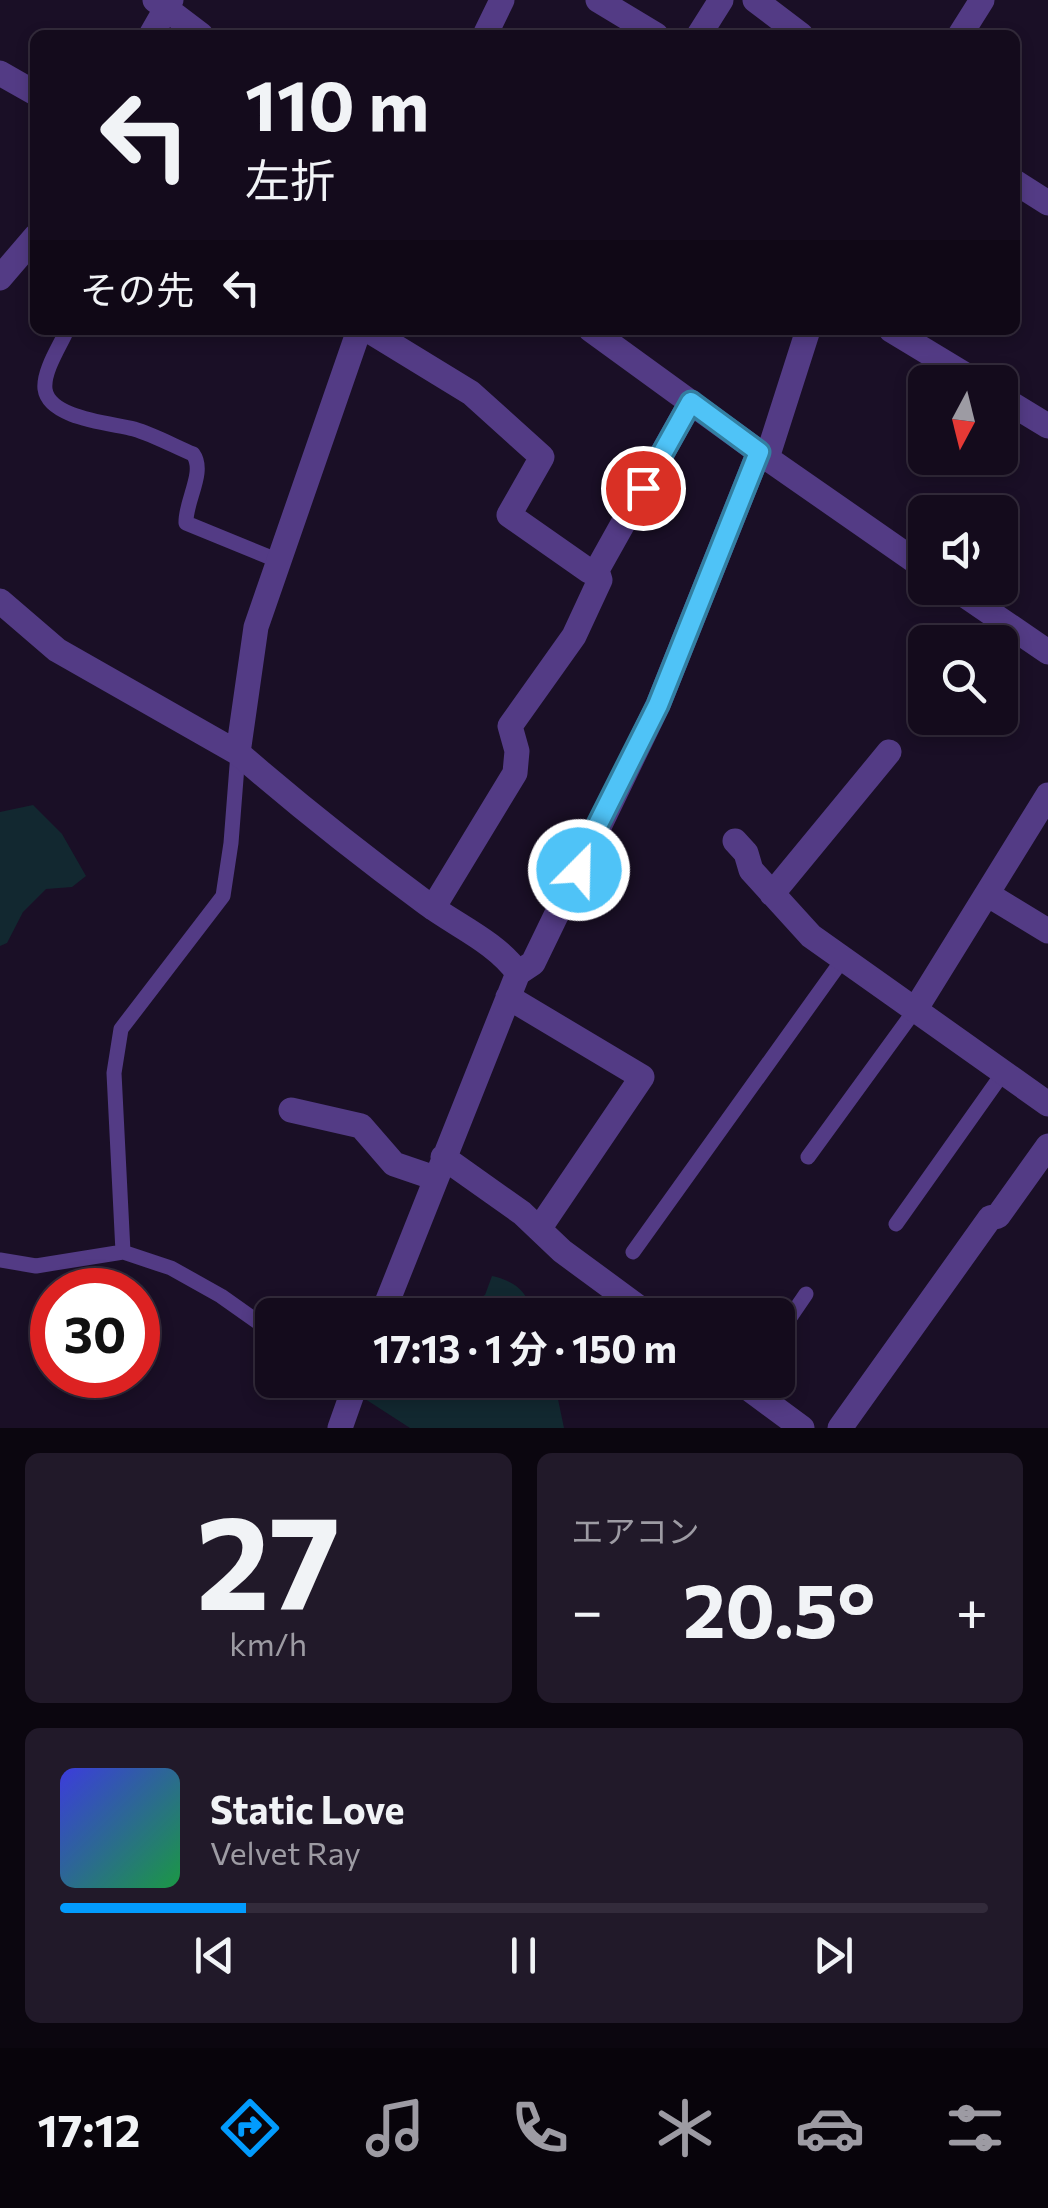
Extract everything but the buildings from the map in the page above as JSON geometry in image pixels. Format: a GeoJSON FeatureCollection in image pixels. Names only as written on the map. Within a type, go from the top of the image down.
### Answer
{"type":"FeatureCollection","features":[{"type":"Feature","properties":{"kind":"street"},"geometry":{"type":"LineString","coordinates":[[488,30],[502,0]]}},
{"type":"Feature","properties":{"kind":"street"},"geometry":{"type":"LineString","coordinates":[[598,0],[648,30]]}},
{"type":"Feature","properties":{"kind":"street"},"geometry":{"type":"LineString","coordinates":[[702,30],[721,0]]}},
{"type":"Feature","properties":{"kind":"street"},"geometry":{"type":"LineString","coordinates":[[755,0],[794,30]]}},
{"type":"Feature","properties":{"kind":"street"},"geometry":{"type":"LineString","coordinates":[[963,30],[982,0]]}},
{"type":"Feature","properties":{"kind":"street"},"geometry":{"type":"LineString","coordinates":[[153,30],[164,3],[195,30]]}},
{"type":"Feature","properties":{"kind":"street"},"geometry":{"type":"LineString","coordinates":[[0,73],[30,89]]}},
{"type":"Feature","properties":{"kind":"street"},"geometry":{"type":"LineString","coordinates":[[1020,185],[1048,202]]}},
{"type":"Feature","properties":{"kind":"street"},"geometry":{"type":"LineString","coordinates":[[0,278],[30,245]]}},
{"type":"Feature","properties":{"kind":"street"},"geometry":{"type":"LineString","coordinates":[[238,752],[256,627],[357,335]]}},
{"type":"Feature","properties":{"kind":"street"},"geometry":{"type":"LineString","coordinates":[[376,335],[471,393],[542,457],[508,515],[589,571],[596,570]]}},
{"type":"Feature","properties":{"kind":"street"},"geometry":{"type":"LineString","coordinates":[[598,335],[908,556]]}},
{"type":"Feature","properties":{"kind":"street"},"geometry":{"type":"LineString","coordinates":[[389,1298],[513,985],[534,963],[658,705],[763,455],[806,335]]}},
{"type":"Feature","properties":{"kind":"street"},"geometry":{"type":"LineString","coordinates":[[899,335],[949,365]]}},
{"type":"Feature","properties":{"kind":"street"},"geometry":{"type":"LineString","coordinates":[[596,570],[691,402]]}},
{"type":"Feature","properties":{"kind":"street"},"geometry":{"type":"LineString","coordinates":[[1018,408],[1048,426]]}},
{"type":"Feature","properties":{"kind":"street"},"geometry":{"type":"LineString","coordinates":[[433,908],[515,773],[517,750],[510,726],[574,636],[600,580],[596,570]]}},
{"type":"Feature","properties":{"kind":"street"},"geometry":{"type":"LineString","coordinates":[[0,601],[57,650],[238,752],[326,829],[507,957],[513,985],[642,1077],[540,1229]]}},
{"type":"Feature","properties":{"kind":"street"},"geometry":{"type":"LineString","coordinates":[[979,605],[1048,652]]}},
{"type":"Feature","properties":{"kind":"street"},"geometry":{"type":"LineString","coordinates":[[772,894],[889,752]]}},
{"type":"Feature","properties":{"kind":"street"},"geometry":{"type":"LineString","coordinates":[[915,1010],[1048,795]]}},
{"type":"Feature","properties":{"kind":"street"},"geometry":{"type":"LineString","coordinates":[[736,841],[746,853],[751,870],[811,936],[1048,1104]]}},
{"type":"Feature","properties":{"kind":"street"},"geometry":{"type":"LineString","coordinates":[[987,894],[1048,930]]}},
{"type":"Feature","properties":{"kind":"street"},"geometry":{"type":"LineString","coordinates":[[292,1110],[361,1126],[394,1164],[439,1167],[522,1213],[562,1251],[626,1298]]}},
{"type":"Feature","properties":{"kind":"street"},"geometry":{"type":"LineString","coordinates":[[840,1428],[990,1218],[998,1216],[1048,1146]]}},
{"type":"Feature","properties":{"kind":"street"},"geometry":{"type":"LineString","coordinates":[[340,1428],[347,1398]]}},
{"type":"Feature","properties":{"kind":"street"},"geometry":{"type":"LineString","coordinates":[[764,1398],[802,1428]]}},
{"type":"Feature","properties":{"kind":"lane"},"geometry":{"type":"LineString","coordinates":[[65,335],[46,377],[46,395],[52,404],[96,424],[135,430],[193,454],[198,467],[185,512],[186,523],[279,561]]}},
{"type":"Feature","properties":{"kind":"lane"},"geometry":{"type":"LineString","coordinates":[[123,1252],[116,1047],[121,1029],[223,896],[238,752]]}},
{"type":"Feature","properties":{"kind":"lane"},"geometry":{"type":"LineString","coordinates":[[632,1252],[843,959]]}},
{"type":"Feature","properties":{"kind":"lane"},"geometry":{"type":"LineString","coordinates":[[808,1157],[915,1010]]}},
{"type":"Feature","properties":{"kind":"lane"},"geometry":{"type":"LineString","coordinates":[[896,1224],[1004,1073]]}},
{"type":"Feature","properties":{"kind":"lane"},"geometry":{"type":"LineString","coordinates":[[0,1260],[36,1266],[123,1252],[171,1268],[255,1320]]}},
{"type":"Feature","properties":{"kind":"lane"},"geometry":{"type":"LineString","coordinates":[[795,1310],[806,1294]]}},
{"type":"Feature","properties":{"kind":"shaded area"},"geometry":{"type":"Polygon","coordinates":[[[33,805],[62,834],[86,876],[72,887],[46,889],[23,912],[7,943],[0,946],[0,812],[33,805]]]}},
{"type":"Feature","properties":{"kind":"shaded area"},"geometry":{"type":"Polygon","coordinates":[[[492,1276],[507,1281],[526,1298],[480,1298],[485,1295],[492,1276]]]}},
{"type":"Feature","properties":{"kind":"shaded area"},"geometry":{"type":"Polygon","coordinates":[[[364,1398],[558,1398],[564,1428],[410,1428],[364,1398]]]}},
{"type":"Feature","properties":{"kind":"route"},"geometry":{"type":"LineString","coordinates":[[579,870],[584,852],[658,705],[759,452],[691,402],[643,488]]}}]}
